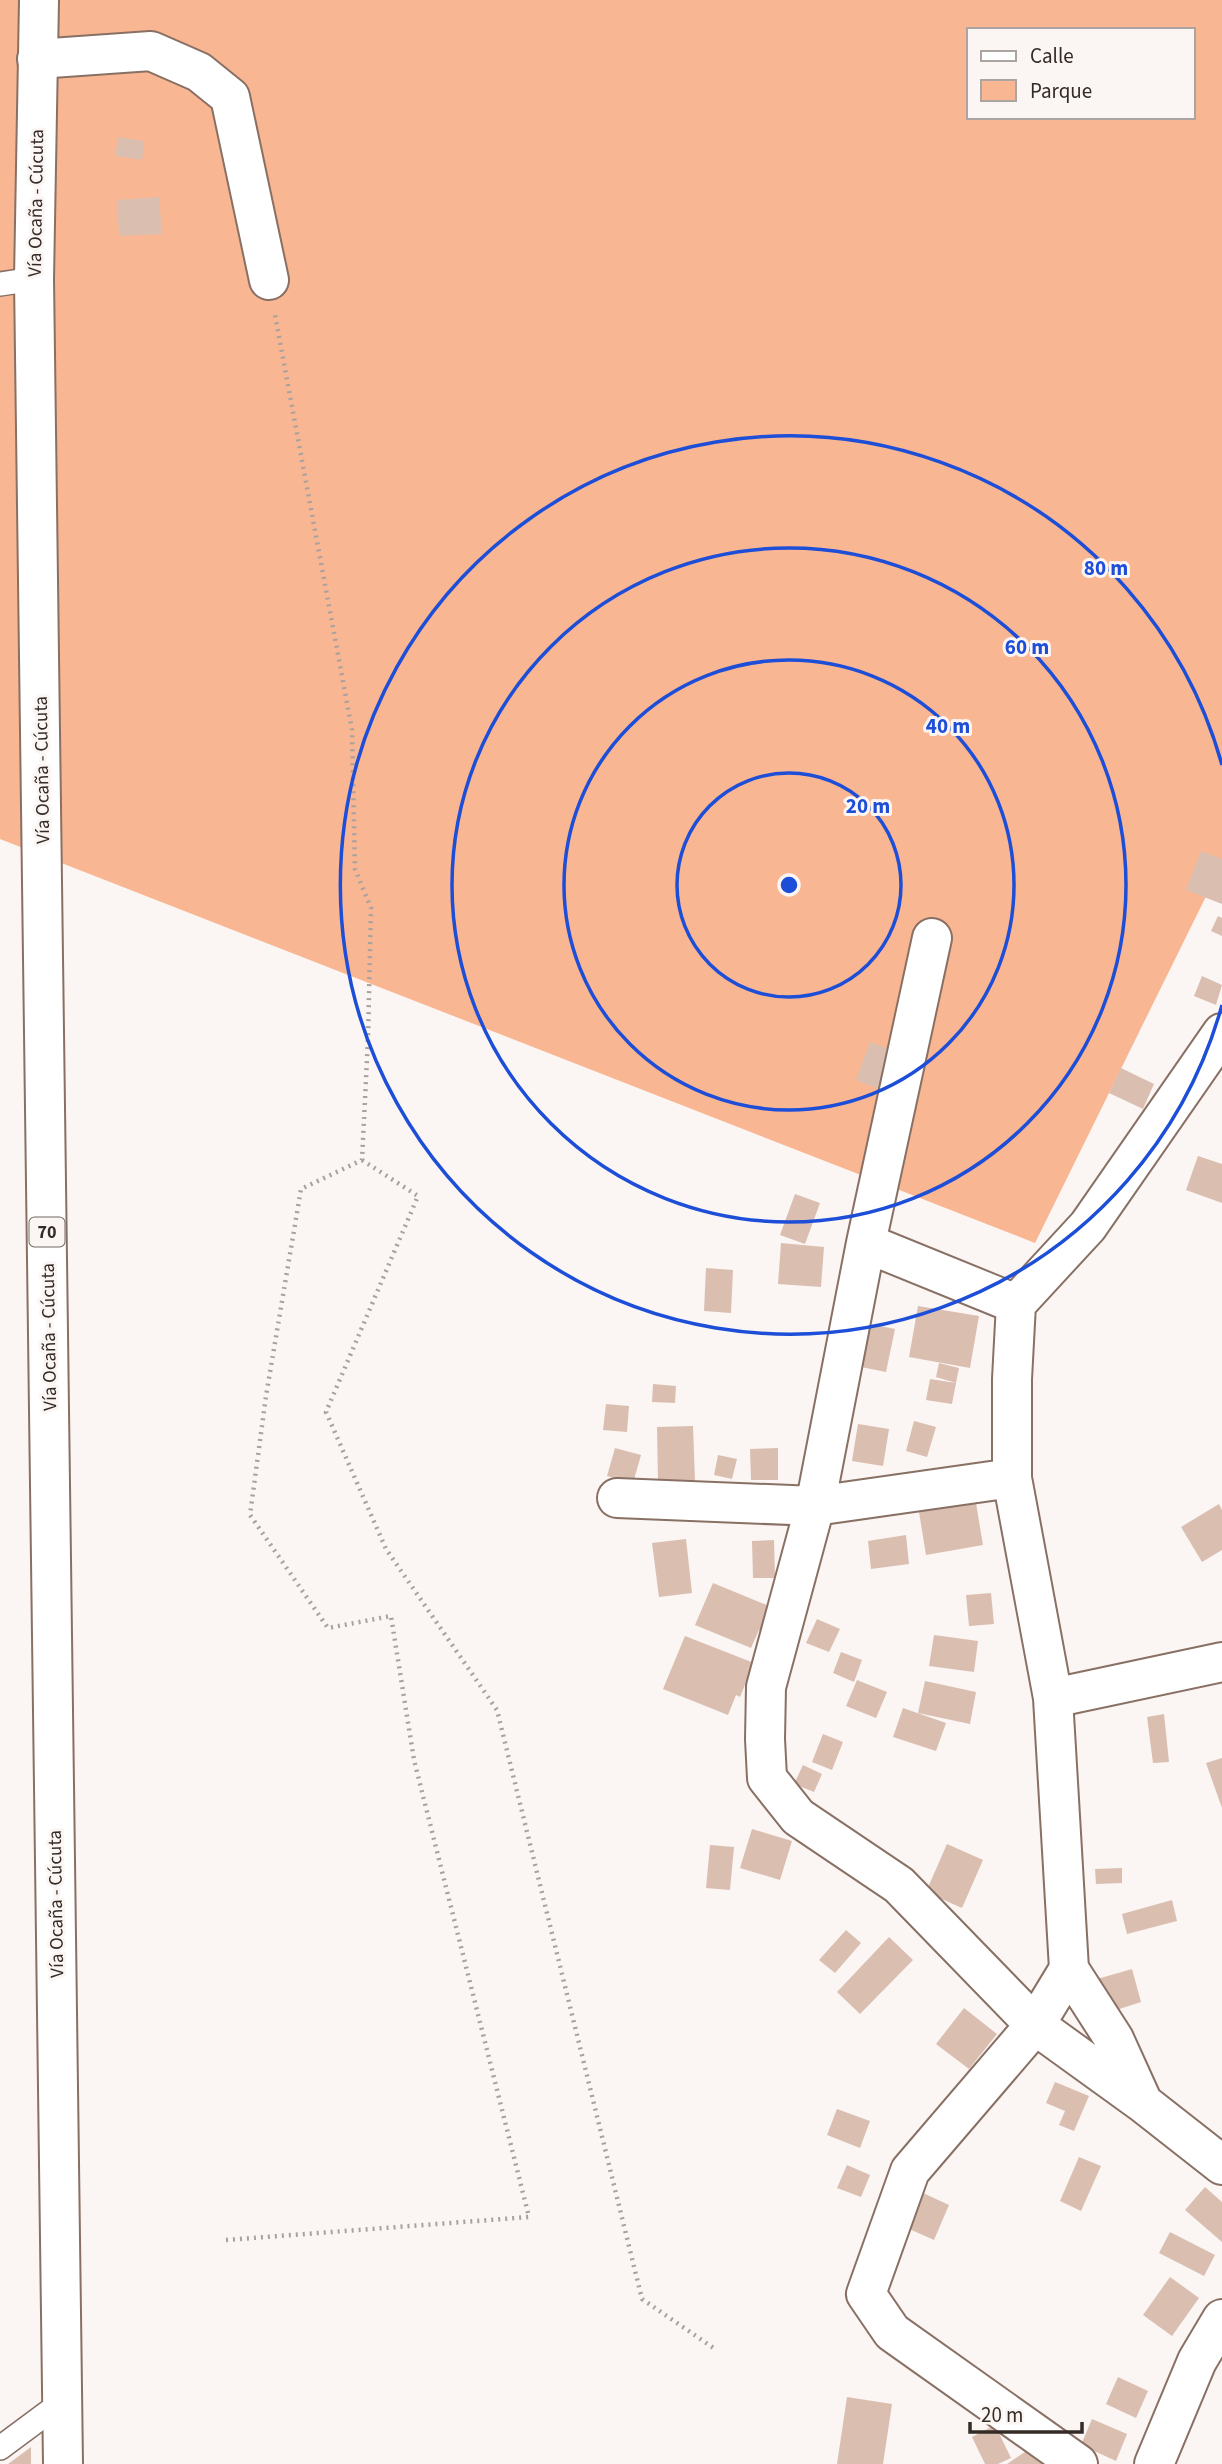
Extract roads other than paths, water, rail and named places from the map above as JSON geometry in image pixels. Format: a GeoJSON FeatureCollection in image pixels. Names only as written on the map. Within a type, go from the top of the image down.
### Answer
{"type":"FeatureCollection","features":[{"type":"Feature","properties":{"kind":"street","name":"Vía Ocaña - Cúcuta"},"geometry":{"type":"LineString","coordinates":[[38,0],[37,59],[17,282],[62,2464]]}},
{"type":"Feature","properties":{"kind":"street"},"geometry":{"type":"LineString","coordinates":[[37,59],[151,51],[199,72],[230,97],[269,280]]}},
{"type":"Feature","properties":{"kind":"street"},"geometry":{"type":"LineString","coordinates":[[932,938],[866,1243],[815,1506],[766,1687],[767,1778],[798,1817],[899,1885],[1035,2025],[1143,2103],[1222,2165]]}},
{"type":"Feature","properties":{"kind":"street"},"geometry":{"type":"LineString","coordinates":[[1143,2103],[1114,2039],[1069,1969],[1054,1698],[1012,1478],[1012,1379],[1016,1304],[1088,1226],[1222,1033]]}},
{"type":"Feature","properties":{"kind":"street"},"geometry":{"type":"LineString","coordinates":[[866,1243],[1016,1304]]}},
{"type":"Feature","properties":{"kind":"street"},"geometry":{"type":"LineString","coordinates":[[617,1498],[815,1506],[1012,1478]]}},
{"type":"Feature","properties":{"kind":"street"},"geometry":{"type":"LineString","coordinates":[[1054,1698],[1222,1662]]}},
{"type":"Feature","properties":{"kind":"street"},"geometry":{"type":"LineString","coordinates":[[1069,1969],[1035,2025],[910,2171],[866,2294],[892,2332],[1078,2464]]}},
{"type":"Feature","properties":{"kind":"street"},"geometry":{"type":"LineString","coordinates":[[1154,2464],[1209,2367],[1222,2319]]}},
{"type":"Feature","properties":{"kind":"lane"},"geometry":{"type":"LineString","coordinates":[[0,2448],[62,2402]]}}]}
